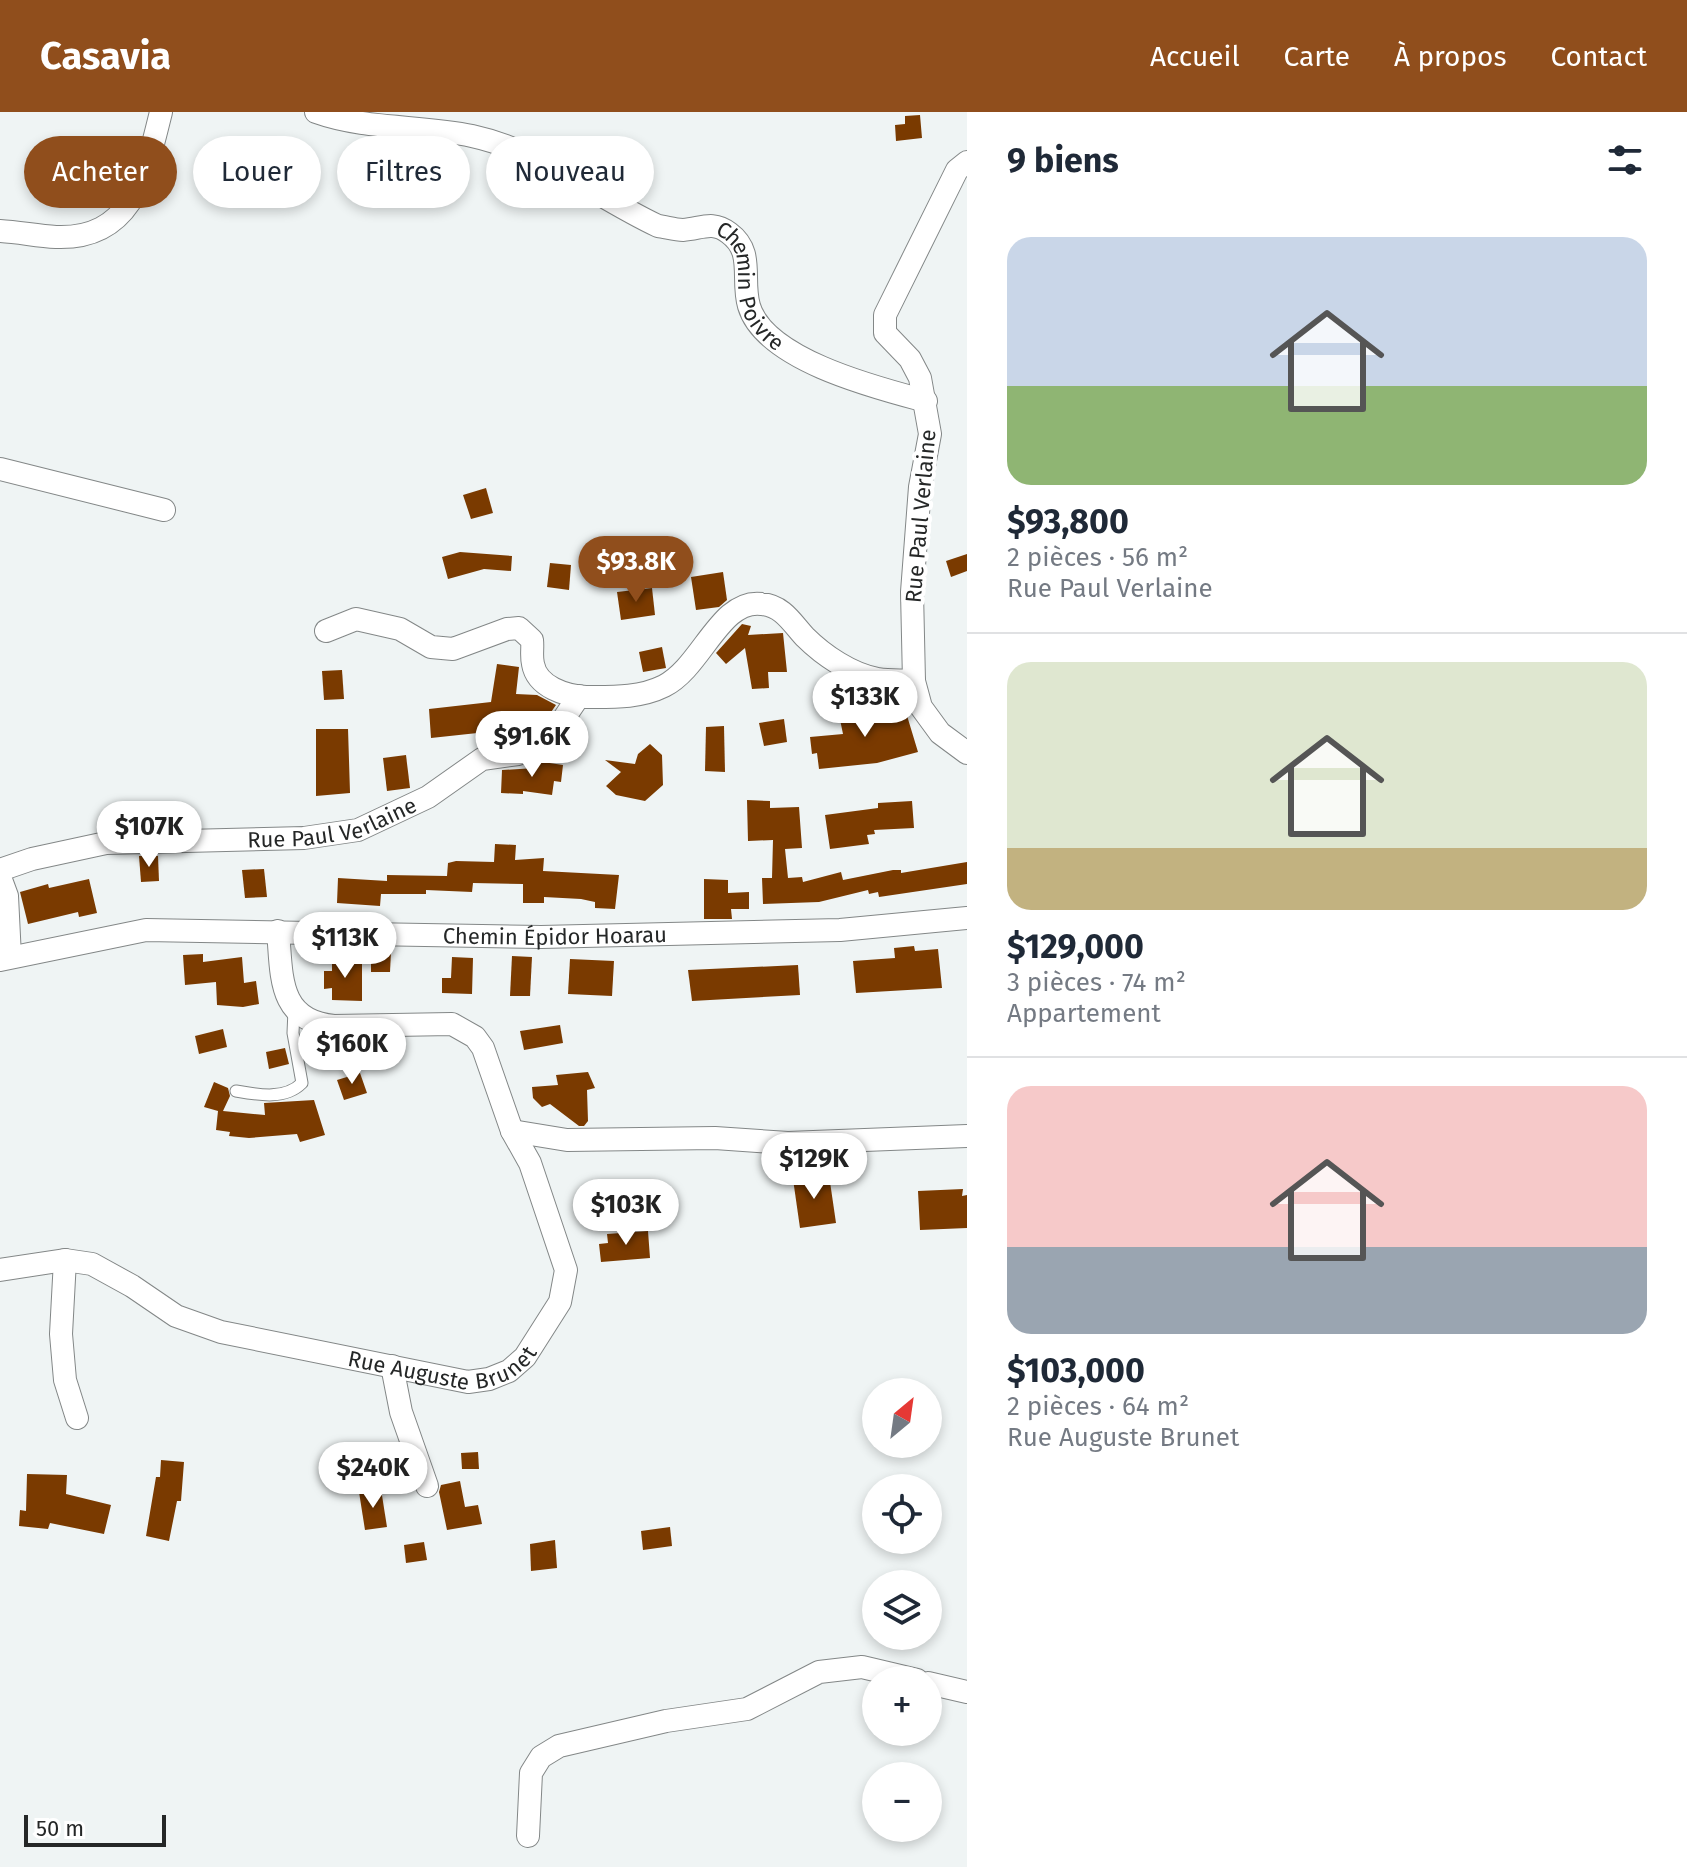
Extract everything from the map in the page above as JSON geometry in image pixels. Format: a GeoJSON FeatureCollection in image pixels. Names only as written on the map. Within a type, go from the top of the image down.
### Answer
{"type":"FeatureCollection","features":[{"type":"Feature","properties":{"kind":"street"},"geometry":{"type":"LineString","coordinates":[[0,231],[58,237],[86,234],[111,224],[129,206],[144,177],[161,112]]}},
{"type":"Feature","properties":{"kind":"street","name":"Chemin Poivre"},"geometry":{"type":"LineString","coordinates":[[316,112],[376,125],[472,136],[519,151],[658,226],[684,230],[704,224],[716,226],[730,233],[741,246],[747,261],[745,290],[750,310],[780,345],[861,384],[926,401]]}},
{"type":"Feature","properties":{"kind":"street"},"geometry":{"type":"LineString","coordinates":[[926,401],[920,378],[910,359],[885,333],[885,315],[957,170],[967,162]]}},
{"type":"Feature","properties":{"kind":"street","name":"Rue Paul Verlaine"},"geometry":{"type":"LineString","coordinates":[[926,401],[930,434],[920,487],[912,592],[914,681],[921,707],[940,733],[967,753]]}},
{"type":"Feature","properties":{"kind":"street"},"geometry":{"type":"LineString","coordinates":[[0,469],[164,510]]}},
{"type":"Feature","properties":{"kind":"street"},"geometry":{"type":"LineString","coordinates":[[326,631],[356,619],[400,629],[431,647],[453,649],[507,629],[519,628],[532,640],[532,662],[540,680],[548,686],[579,696],[641,695],[665,686],[687,670],[726,616],[737,608],[763,604],[787,616],[806,638],[838,663],[876,679],[914,681]]}},
{"type":"Feature","properties":{"kind":"street","name":"Rue Paul Verlaine"},"geometry":{"type":"LineString","coordinates":[[0,870],[32,859],[106,843],[304,838],[358,830],[428,797],[482,759],[518,754],[550,739],[579,696]]}},
{"type":"Feature","properties":{"kind":"street"},"geometry":{"type":"LineString","coordinates":[[0,877],[7,896],[5,958]]}},
{"type":"Feature","properties":{"kind":"street","name":"Chemin Épidor Hoarau"},"geometry":{"type":"LineString","coordinates":[[5,958],[146,930],[557,936],[840,930],[967,918]]}},
{"type":"Feature","properties":{"kind":"street"},"geometry":{"type":"LineString","coordinates":[[278,931],[283,983],[286,997],[294,1009]]}},
{"type":"Feature","properties":{"kind":"street","name":"Rue Auguste Brunet"},"geometry":{"type":"LineString","coordinates":[[0,1270],[65,1260],[92,1264],[176,1316],[221,1332],[468,1382],[489,1379],[509,1371],[525,1357],[560,1302],[566,1270],[530,1163],[512,1131],[483,1048],[475,1037],[452,1024],[319,1024],[306,1019],[294,1009]]}},
{"type":"Feature","properties":{"kind":"street"},"geometry":{"type":"LineString","coordinates":[[512,1131],[567,1140],[715,1138],[788,1143],[967,1136]]}},
{"type":"Feature","properties":{"kind":"street"},"geometry":{"type":"LineString","coordinates":[[65,1260],[61,1334],[65,1380],[77,1418]]}},
{"type":"Feature","properties":{"kind":"street"},"geometry":{"type":"LineString","coordinates":[[392,1366],[401,1412],[427,1486]]}},
{"type":"Feature","properties":{"kind":"street"},"geometry":{"type":"LineString","coordinates":[[528,1836],[531,1773],[541,1757],[559,1746],[666,1721],[747,1709],[819,1672],[862,1667]]}},
{"type":"Feature","properties":{"kind":"street"},"geometry":{"type":"LineString","coordinates":[[942,1686],[967,1692]]}},
{"type":"Feature","properties":{"kind":"lane"},"geometry":{"type":"LineString","coordinates":[[236,1091],[260,1095],[284,1094],[294,1091],[302,1083],[293,1033],[294,1009]]}},
{"type":"Feature","properties":{"kind":"building"},"geometry":{"type":"Polygon","coordinates":[[[920,115],[922,138],[896,141],[895,125],[905,124],[905,116],[920,115]]]}},
{"type":"Feature","properties":{"kind":"building"},"geometry":{"type":"Polygon","coordinates":[[[486,488],[493,513],[471,519],[463,495],[486,488]]]}},
{"type":"Feature","properties":{"kind":"building"},"geometry":{"type":"Polygon","coordinates":[[[460,552],[512,556],[511,571],[484,569],[448,579],[442,557],[460,552]]]}},
{"type":"Feature","properties":{"kind":"building"},"geometry":{"type":"Polygon","coordinates":[[[967,554],[967,571],[951,577],[946,561],[967,554]]]}},
{"type":"Feature","properties":{"kind":"building"},"geometry":{"type":"Polygon","coordinates":[[[550,563],[571,565],[569,590],[547,587],[550,563]]]}},
{"type":"Feature","properties":{"kind":"building"},"geometry":{"type":"Polygon","coordinates":[[[723,572],[727,600],[719,607],[696,610],[691,577],[723,572]]]}},
{"type":"Feature","properties":{"kind":"building"},"geometry":{"type":"Polygon","coordinates":[[[652,588],[655,615],[621,620],[617,592],[652,588]]]}},
{"type":"Feature","properties":{"kind":"building"},"geometry":{"type":"Polygon","coordinates":[[[742,624],[751,626],[748,635],[783,633],[787,672],[768,672],[769,688],[752,689],[745,648],[726,664],[716,653],[742,624]]]}},
{"type":"Feature","properties":{"kind":"building"},"geometry":{"type":"Polygon","coordinates":[[[662,647],[666,668],[643,672],[639,652],[662,647]]]}},
{"type":"Feature","properties":{"kind":"building"},"geometry":{"type":"Polygon","coordinates":[[[497,664],[519,667],[516,694],[537,695],[556,705],[549,715],[530,715],[532,727],[431,738],[429,709],[491,702],[497,664]]]}},
{"type":"Feature","properties":{"kind":"building"},"geometry":{"type":"Polygon","coordinates":[[[342,670],[344,699],[324,700],[322,671],[342,670]]]}},
{"type":"Feature","properties":{"kind":"building"},"geometry":{"type":"Polygon","coordinates":[[[861,700],[866,720],[905,709],[918,752],[877,763],[819,769],[817,753],[812,754],[810,737],[843,734],[837,705],[861,700]]]}},
{"type":"Feature","properties":{"kind":"building"},"geometry":{"type":"Polygon","coordinates":[[[784,719],[787,742],[764,746],[759,723],[784,719]]]}},
{"type":"Feature","properties":{"kind":"building"},"geometry":{"type":"Polygon","coordinates":[[[724,726],[725,772],[705,771],[706,727],[724,726]]]}},
{"type":"Feature","properties":{"kind":"building"},"geometry":{"type":"Polygon","coordinates":[[[316,729],[348,729],[350,793],[316,796],[316,729]]]}},
{"type":"Feature","properties":{"kind":"building"},"geometry":{"type":"Polygon","coordinates":[[[650,744],[662,755],[663,785],[645,801],[616,795],[606,786],[621,772],[605,760],[635,764],[638,754],[650,744]]]}},
{"type":"Feature","properties":{"kind":"building"},"geometry":{"type":"Polygon","coordinates":[[[406,755],[410,788],[387,791],[383,758],[406,755]]]}},
{"type":"Feature","properties":{"kind":"building"},"geometry":{"type":"Polygon","coordinates":[[[536,761],[563,765],[561,782],[554,781],[552,795],[523,791],[523,794],[501,793],[502,770],[535,768],[536,761]]]}},
{"type":"Feature","properties":{"kind":"building"},"geometry":{"type":"Polygon","coordinates":[[[747,800],[770,801],[770,808],[799,807],[802,848],[785,849],[788,878],[802,877],[803,882],[841,872],[843,880],[893,870],[901,870],[901,873],[967,862],[967,884],[879,897],[878,892],[869,894],[868,890],[819,902],[763,904],[762,878],[772,878],[773,840],[748,841],[747,800]]]}},
{"type":"Feature","properties":{"kind":"building"},"geometry":{"type":"Polygon","coordinates":[[[912,801],[914,828],[874,830],[875,834],[867,835],[869,844],[830,849],[825,815],[878,808],[878,803],[912,801]]]}},
{"type":"Feature","properties":{"kind":"building"},"geometry":{"type":"Polygon","coordinates":[[[495,844],[516,845],[515,860],[544,858],[543,871],[619,875],[615,909],[595,908],[595,902],[581,899],[544,897],[544,903],[523,903],[523,884],[473,883],[472,892],[426,890],[426,894],[381,894],[380,906],[337,903],[338,878],[387,881],[387,875],[447,876],[448,863],[494,862],[495,844]]]}},
{"type":"Feature","properties":{"kind":"building"},"geometry":{"type":"Polygon","coordinates":[[[139,856],[158,856],[159,881],[141,882],[139,856]]]}},
{"type":"Feature","properties":{"kind":"building"},"geometry":{"type":"Polygon","coordinates":[[[264,869],[267,897],[245,898],[242,870],[264,869]]]}},
{"type":"Feature","properties":{"kind":"building"},"geometry":{"type":"Polygon","coordinates":[[[89,879],[97,913],[79,917],[78,912],[28,924],[20,892],[48,884],[49,888],[89,879]]]}},
{"type":"Feature","properties":{"kind":"building"},"geometry":{"type":"Polygon","coordinates":[[[704,879],[728,880],[728,893],[749,892],[749,909],[731,909],[732,919],[704,919],[704,879]]]}},
{"type":"Feature","properties":{"kind":"building"},"geometry":{"type":"Polygon","coordinates":[[[914,946],[915,951],[938,949],[942,988],[856,993],[853,961],[895,958],[894,948],[914,946]]]}},
{"type":"Feature","properties":{"kind":"building"},"geometry":{"type":"Polygon","coordinates":[[[391,952],[390,972],[371,972],[371,953],[391,952]]]}},
{"type":"Feature","properties":{"kind":"building"},"geometry":{"type":"Polygon","coordinates":[[[203,954],[203,962],[242,957],[244,983],[256,981],[259,1004],[243,1007],[217,1005],[216,982],[185,985],[183,955],[203,954]]]}},
{"type":"Feature","properties":{"kind":"building"},"geometry":{"type":"Polygon","coordinates":[[[512,956],[532,957],[530,996],[510,996],[512,956]]]}},
{"type":"Feature","properties":{"kind":"building"},"geometry":{"type":"Polygon","coordinates":[[[452,957],[473,958],[472,994],[442,993],[442,978],[451,978],[452,957]]]}},
{"type":"Feature","properties":{"kind":"building"},"geometry":{"type":"Polygon","coordinates":[[[332,959],[362,959],[362,1001],[332,1000],[332,988],[324,989],[324,971],[332,971],[332,959]]]}},
{"type":"Feature","properties":{"kind":"building"},"geometry":{"type":"Polygon","coordinates":[[[570,959],[614,961],[612,996],[568,994],[570,959]]]}},
{"type":"Feature","properties":{"kind":"building"},"geometry":{"type":"Polygon","coordinates":[[[798,965],[800,995],[692,1001],[688,970],[798,965]]]}},
{"type":"Feature","properties":{"kind":"building"},"geometry":{"type":"Polygon","coordinates":[[[560,1025],[563,1043],[524,1050],[520,1031],[560,1025]]]}},
{"type":"Feature","properties":{"kind":"building"},"geometry":{"type":"Polygon","coordinates":[[[223,1029],[227,1047],[199,1054],[195,1036],[223,1029]]]}},
{"type":"Feature","properties":{"kind":"building"},"geometry":{"type":"Polygon","coordinates":[[[285,1048],[289,1064],[269,1069],[266,1052],[285,1048]]]}},
{"type":"Feature","properties":{"kind":"building"},"geometry":{"type":"Polygon","coordinates":[[[588,1072],[595,1088],[587,1090],[588,1121],[584,1126],[579,1126],[550,1104],[542,1107],[533,1098],[532,1087],[558,1085],[556,1075],[588,1072]]]}},
{"type":"Feature","properties":{"kind":"building"},"geometry":{"type":"Polygon","coordinates":[[[360,1073],[367,1093],[344,1100],[337,1080],[360,1073]]]}},
{"type":"Feature","properties":{"kind":"building"},"geometry":{"type":"Polygon","coordinates":[[[214,1082],[228,1088],[230,1096],[223,1111],[265,1115],[264,1103],[314,1100],[325,1135],[300,1142],[297,1134],[249,1138],[229,1136],[230,1132],[216,1130],[218,1111],[204,1107],[214,1082]]]}},
{"type":"Feature","properties":{"kind":"building"},"geometry":{"type":"Polygon","coordinates":[[[829,1175],[836,1223],[800,1228],[793,1179],[829,1175]]]}},
{"type":"Feature","properties":{"kind":"building"},"geometry":{"type":"Polygon","coordinates":[[[963,1189],[962,1196],[967,1195],[967,1228],[920,1230],[918,1191],[963,1189]]]}},
{"type":"Feature","properties":{"kind":"building"},"geometry":{"type":"Polygon","coordinates":[[[648,1231],[650,1258],[601,1262],[599,1244],[608,1243],[607,1234],[648,1231]]]}},
{"type":"Feature","properties":{"kind":"building"},"geometry":{"type":"Polygon","coordinates":[[[478,1452],[479,1469],[462,1469],[461,1453],[478,1452]]]}},
{"type":"Feature","properties":{"kind":"building"},"geometry":{"type":"Polygon","coordinates":[[[161,1460],[184,1462],[181,1501],[177,1501],[169,1541],[146,1536],[161,1460]]]}},
{"type":"Feature","properties":{"kind":"building"},"geometry":{"type":"Polygon","coordinates":[[[27,1474],[67,1475],[66,1494],[111,1505],[104,1534],[50,1523],[48,1529],[19,1526],[20,1510],[26,1511],[27,1474]]]}},
{"type":"Feature","properties":{"kind":"building"},"geometry":{"type":"Polygon","coordinates":[[[460,1481],[465,1507],[478,1505],[482,1524],[447,1530],[439,1492],[441,1485],[460,1481]]]}},
{"type":"Feature","properties":{"kind":"building"},"geometry":{"type":"Polygon","coordinates":[[[381,1489],[387,1527],[365,1530],[359,1492],[381,1489]]]}},
{"type":"Feature","properties":{"kind":"building"},"geometry":{"type":"Polygon","coordinates":[[[670,1527],[672,1546],[643,1550],[641,1531],[670,1527]]]}},
{"type":"Feature","properties":{"kind":"building"},"geometry":{"type":"Polygon","coordinates":[[[555,1540],[557,1568],[531,1571],[530,1544],[555,1540]]]}},
{"type":"Feature","properties":{"kind":"building"},"geometry":{"type":"Polygon","coordinates":[[[424,1542],[427,1560],[406,1563],[404,1545],[424,1542]]]}}]}
